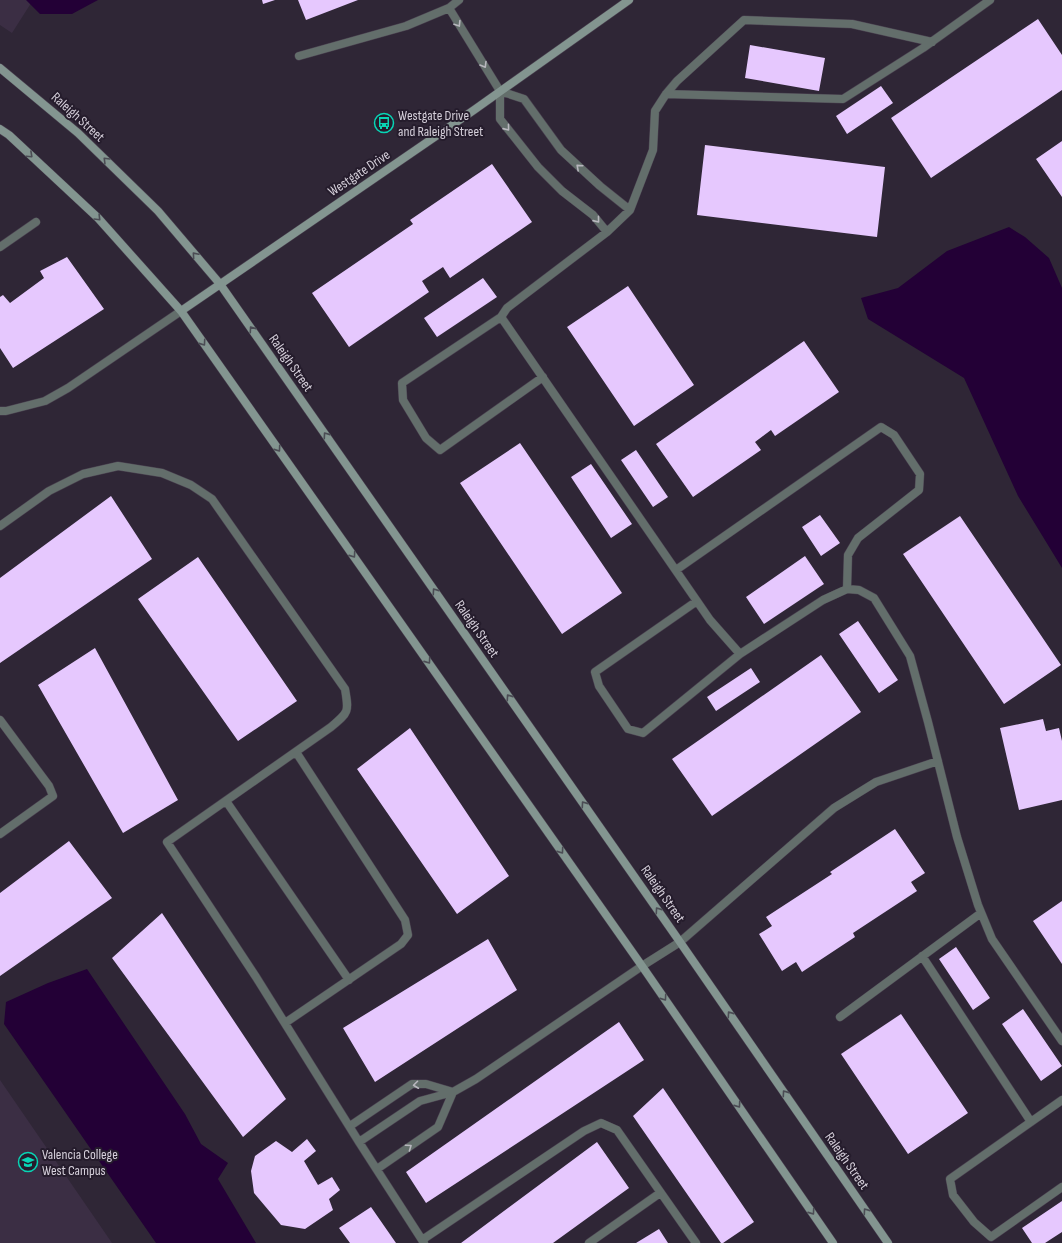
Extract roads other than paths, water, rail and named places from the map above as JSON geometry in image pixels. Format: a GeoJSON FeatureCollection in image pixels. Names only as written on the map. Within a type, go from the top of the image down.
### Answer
{"type":"FeatureCollection","features":[{"type":"Feature","properties":{"kind":"street"},"geometry":{"type":"LineString","coordinates":[[299,56],[406,26],[449,8],[459,0]]}},
{"type":"Feature","properties":{"kind":"street","name":"Westgate Drive"},"geometry":{"type":"LineString","coordinates":[[181,311],[474,110],[629,0]]}},
{"type":"Feature","properties":{"kind":"street"},"geometry":{"type":"LineString","coordinates":[[666,94],[843,99],[932,42],[990,0]]}},
{"type":"Feature","properties":{"kind":"street"},"geometry":{"type":"LineString","coordinates":[[449,8],[500,91],[500,119],[538,167],[562,191],[593,215],[607,232]]}},
{"type":"Feature","properties":{"kind":"street"},"geometry":{"type":"LineString","coordinates":[[543,377],[440,450],[426,438],[403,400],[402,383],[501,317],[507,308],[607,232],[630,210],[653,150],[655,111],[677,81],[744,20],[852,24],[932,42]]}},
{"type":"Feature","properties":{"kind":"street","name":"Raleigh Street"},"geometry":{"type":"LineString","coordinates":[[0,68],[78,133],[158,211],[220,284],[680,942],[888,1243]]}},
{"type":"Feature","properties":{"kind":"street"},"geometry":{"type":"LineString","coordinates":[[500,91],[524,99],[561,150],[600,186],[630,210]]}},
{"type":"Feature","properties":{"kind":"street"},"geometry":{"type":"LineString","coordinates":[[0,129],[9,135],[98,218],[181,311],[642,966],[833,1243]]}},
{"type":"Feature","properties":{"kind":"street"},"geometry":{"type":"LineString","coordinates":[[0,247],[36,222]]}},
{"type":"Feature","properties":{"kind":"street"},"geometry":{"type":"LineString","coordinates":[[0,411],[6,411],[45,401],[68,388],[181,311]]}},
{"type":"Feature","properties":{"kind":"street"},"geometry":{"type":"LineString","coordinates":[[501,317],[710,620],[740,654]]}},
{"type":"Feature","properties":{"kind":"street"},"geometry":{"type":"LineString","coordinates":[[676,570],[881,427],[894,435],[920,474],[919,490],[858,538],[848,555],[847,589]]}},
{"type":"Feature","properties":{"kind":"street"},"geometry":{"type":"LineString","coordinates":[[0,526],[49,491],[83,474],[118,466],[162,473],[191,484],[212,499],[345,688],[348,707],[344,717],[167,842],[256,977],[423,1241],[584,1131],[601,1123],[616,1130],[696,1243]]}},
{"type":"Feature","properties":{"kind":"street"},"geometry":{"type":"LineString","coordinates":[[697,601],[595,672],[599,686],[628,729],[643,733],[740,654],[823,600],[847,589],[859,590],[874,598],[910,656],[957,837],[978,905],[992,939],[1062,1041]]}},
{"type":"Feature","properties":{"kind":"street"},"geometry":{"type":"LineString","coordinates":[[0,720],[49,786],[53,796],[0,834]]}},
{"type":"Feature","properties":{"kind":"street"},"geometry":{"type":"LineString","coordinates":[[285,1023],[401,944],[408,935],[405,920],[296,752]]}},
{"type":"Feature","properties":{"kind":"street"},"geometry":{"type":"LineString","coordinates":[[360,1142],[420,1100],[453,1092],[482,1074],[680,942],[834,808],[876,782],[938,761]]}},
{"type":"Feature","properties":{"kind":"street"},"geometry":{"type":"LineString","coordinates":[[226,801],[349,980]]}},
{"type":"Feature","properties":{"kind":"street"},"geometry":{"type":"LineString","coordinates":[[840,1016],[981,913]]}},
{"type":"Feature","properties":{"kind":"street"},"geometry":{"type":"LineString","coordinates":[[922,956],[1031,1122]]}},
{"type":"Feature","properties":{"kind":"street"},"geometry":{"type":"LineString","coordinates":[[350,1126],[412,1084],[426,1084],[453,1092]]}},
{"type":"Feature","properties":{"kind":"street"},"geometry":{"type":"LineString","coordinates":[[377,1170],[438,1127],[453,1092]]}},
{"type":"Feature","properties":{"kind":"street"},"geometry":{"type":"LineString","coordinates":[[1062,1100],[950,1180],[953,1195],[974,1222],[991,1237],[1062,1187]]}},
{"type":"Feature","properties":{"kind":"street"},"geometry":{"type":"LineString","coordinates":[[589,1243],[660,1193]]}},
{"type":"Feature","properties":{"kind":"place","name":"Westgate Drive and Raleigh Street"},"geometry":{"type":"Point","coordinates":[384,123]}},
{"type":"Feature","properties":{"kind":"place","name":"Valencia College West Campus"},"geometry":{"type":"Point","coordinates":[28,1162]}}]}
